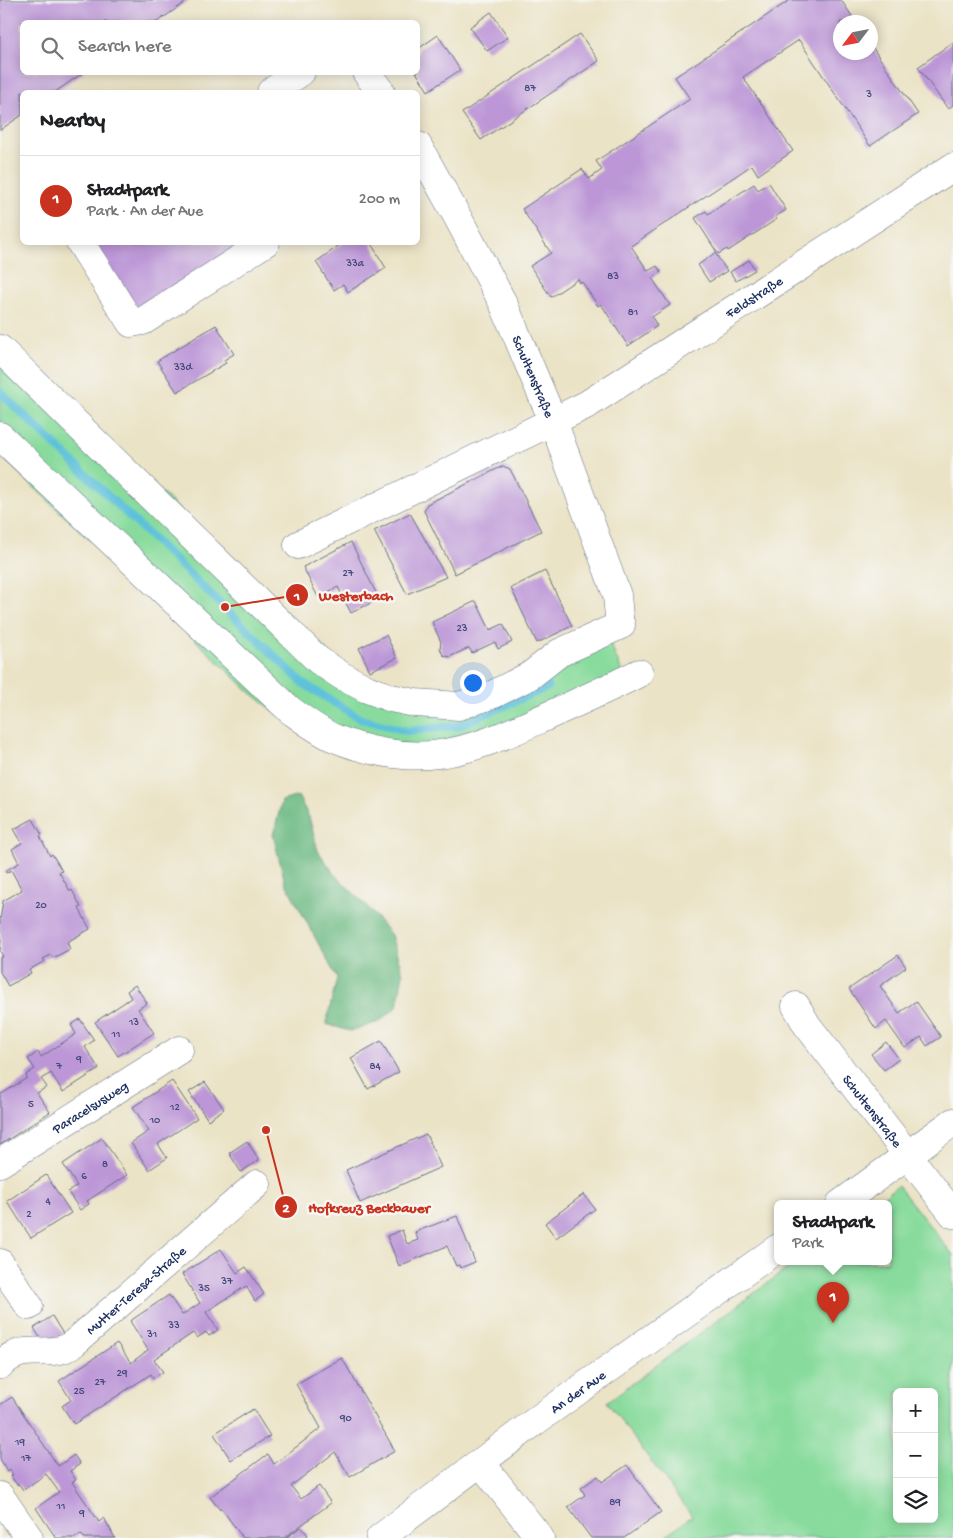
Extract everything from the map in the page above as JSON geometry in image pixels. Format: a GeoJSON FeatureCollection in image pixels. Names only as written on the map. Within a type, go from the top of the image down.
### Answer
{"type":"FeatureCollection","features":[{"type":"Feature","properties":{"kind":"street"},"geometry":{"type":"LineString","coordinates":[[274,90],[296,75]]}},
{"type":"Feature","properties":{"kind":"street"},"geometry":{"type":"LineString","coordinates":[[368,75],[380,90]]}},
{"type":"Feature","properties":{"kind":"street","name":"Schultenstraße"},"geometry":{"type":"LineString","coordinates":[[0,349],[318,660],[342,676],[367,689],[415,704],[459,706],[494,694],[531,675],[559,653],[620,621],[617,595],[553,421],[503,304],[420,151]]}},
{"type":"Feature","properties":{"kind":"street","name":"Feldstraße"},"geometry":{"type":"LineString","coordinates":[[298,545],[588,404],[953,167]]}},
{"type":"Feature","properties":{"kind":"street"},"geometry":{"type":"LineString","coordinates":[[82,245],[131,323],[143,320],[261,245]]}},
{"type":"Feature","properties":{"kind":"street"},"geometry":{"type":"LineString","coordinates":[[0,436],[290,710],[332,737],[366,749],[402,755],[439,754],[474,746],[510,733],[639,673]]}},
{"type":"Feature","properties":{"kind":"street","name":"Schultenstraße"},"geometry":{"type":"LineString","coordinates":[[796,1006],[824,1047],[953,1214]]}},
{"type":"Feature","properties":{"kind":"street","name":"Paracelsusweg"},"geometry":{"type":"LineString","coordinates":[[0,1163],[179,1050]]}},
{"type":"Feature","properties":{"kind":"street"},"geometry":{"type":"LineString","coordinates":[[846,1200],[953,1122]]}},
{"type":"Feature","properties":{"kind":"street","name":"Mutter-Teresa-Straße"},"geometry":{"type":"LineString","coordinates":[[0,1365],[9,1356],[19,1352],[62,1350],[74,1343],[257,1184]]}},
{"type":"Feature","properties":{"kind":"street","name":"An der Aue"},"geometry":{"type":"LineString","coordinates":[[380,1538],[537,1420],[774,1251]]}},
{"type":"Feature","properties":{"kind":"street"},"geometry":{"type":"LineString","coordinates":[[0,1263],[29,1306]]}},
{"type":"Feature","properties":{"kind":"street"},"geometry":{"type":"LineString","coordinates":[[481,1463],[540,1538]]}},
{"type":"Feature","properties":{"kind":"street"},"geometry":{"type":"LineString","coordinates":[[0,1496],[29,1538]]}},
{"type":"Feature","properties":{"kind":"green space"},"geometry":{"type":"Polygon","coordinates":[[[0,338],[345,668],[419,696],[481,690],[602,624],[630,691],[444,767],[378,765],[319,747],[250,692],[0,455],[0,338]]]}},
{"type":"Feature","properties":{"kind":"green space"},"geometry":{"type":"Polygon","coordinates":[[[298,796],[309,817],[318,851],[336,876],[367,906],[391,935],[403,974],[397,1007],[379,1022],[350,1031],[326,1024],[337,978],[285,882],[273,835],[282,801],[298,796]]]}},
{"type":"Feature","properties":{"kind":"green space"},"geometry":{"type":"Polygon","coordinates":[[[898,1186],[953,1255],[953,1538],[662,1538],[692,1516],[607,1402],[792,1265],[892,1265],[892,1200],[879,1200],[898,1186]]]}},
{"type":"Feature","properties":{"kind":"building"},"geometry":{"type":"Polygon","coordinates":[[[0,0],[189,0],[160,20],[20,20],[20,75],[80,75],[58,90],[20,90],[20,116],[0,130],[0,0]]]}},
{"type":"Feature","properties":{"kind":"building"},"geometry":{"type":"Polygon","coordinates":[[[790,0],[841,0],[851,15],[833,15],[833,60],[878,60],[878,56],[918,114],[870,146],[799,40],[743,77],[793,151],[758,175],[752,165],[631,246],[648,271],[657,266],[661,272],[652,278],[670,305],[652,317],[657,326],[628,346],[601,304],[598,306],[578,279],[551,297],[530,266],[551,253],[522,209],[582,169],[589,179],[602,170],[596,161],[690,99],[675,77],[790,0]]]}},
{"type":"Feature","properties":{"kind":"building"},"geometry":{"type":"Polygon","coordinates":[[[491,12],[508,37],[487,51],[470,27],[491,12]]]}},
{"type":"Feature","properties":{"kind":"building"},"geometry":{"type":"Polygon","coordinates":[[[580,34],[599,61],[481,140],[462,113],[580,34]]]}},
{"type":"Feature","properties":{"kind":"building"},"geometry":{"type":"Polygon","coordinates":[[[438,35],[460,70],[428,91],[418,75],[420,75],[420,48],[438,35]]]}},
{"type":"Feature","properties":{"kind":"building"},"geometry":{"type":"Polygon","coordinates":[[[953,42],[953,105],[948,109],[918,67],[953,42]]]}},
{"type":"Feature","properties":{"kind":"building"},"geometry":{"type":"Polygon","coordinates":[[[769,183],[786,210],[775,217],[777,219],[728,251],[727,249],[718,254],[695,218],[706,211],[708,214],[754,184],[758,190],[769,183]]]}},
{"type":"Feature","properties":{"kind":"building"},"geometry":{"type":"Polygon","coordinates":[[[96,245],[244,245],[138,312],[96,245]]]}},
{"type":"Feature","properties":{"kind":"building"},"geometry":{"type":"Polygon","coordinates":[[[340,245],[372,245],[386,268],[348,292],[343,284],[334,290],[316,262],[340,245]]]}},
{"type":"Feature","properties":{"kind":"building"},"geometry":{"type":"Polygon","coordinates":[[[715,253],[727,271],[709,282],[698,265],[715,253]]]}},
{"type":"Feature","properties":{"kind":"building"},"geometry":{"type":"Polygon","coordinates":[[[749,260],[755,270],[736,281],[730,272],[749,260]]]}},
{"type":"Feature","properties":{"kind":"building"},"geometry":{"type":"Polygon","coordinates":[[[216,325],[234,354],[224,360],[226,363],[177,392],[157,361],[216,325]]]}},
{"type":"Feature","properties":{"kind":"building"},"geometry":{"type":"Polygon","coordinates":[[[503,466],[510,469],[541,531],[455,574],[424,511],[427,504],[503,466]]]}},
{"type":"Feature","properties":{"kind":"building"},"geometry":{"type":"Polygon","coordinates":[[[410,513],[446,577],[407,594],[374,531],[410,513]]]}},
{"type":"Feature","properties":{"kind":"building"},"geometry":{"type":"Polygon","coordinates":[[[351,542],[379,599],[351,613],[338,587],[318,597],[303,567],[351,542]]]}},
{"type":"Feature","properties":{"kind":"building"},"geometry":{"type":"Polygon","coordinates":[[[545,571],[572,626],[537,643],[511,588],[545,571]]]}},
{"type":"Feature","properties":{"kind":"building"},"geometry":{"type":"Polygon","coordinates":[[[476,601],[490,630],[503,624],[512,642],[498,649],[495,642],[472,653],[469,648],[449,657],[443,655],[440,648],[441,642],[432,622],[476,601]]]}},
{"type":"Feature","properties":{"kind":"building"},"geometry":{"type":"Polygon","coordinates":[[[386,635],[397,658],[370,671],[359,648],[386,635]]]}},
{"type":"Feature","properties":{"kind":"building"},"geometry":{"type":"Polygon","coordinates":[[[33,819],[50,856],[52,854],[62,871],[59,872],[81,907],[79,908],[90,929],[67,942],[70,949],[53,958],[51,955],[43,959],[45,961],[29,970],[31,973],[8,986],[0,972],[0,958],[3,956],[0,951],[0,920],[3,901],[22,890],[11,870],[6,873],[5,871],[19,863],[12,849],[22,843],[14,829],[33,819]]]}},
{"type":"Feature","properties":{"kind":"building"},"geometry":{"type":"Polygon","coordinates":[[[898,955],[906,967],[880,986],[899,1013],[916,1001],[941,1037],[927,1046],[921,1037],[905,1048],[886,1021],[876,1029],[849,989],[898,955]]]}},
{"type":"Feature","properties":{"kind":"building"},"geometry":{"type":"Polygon","coordinates":[[[135,985],[147,1003],[138,1009],[154,1033],[118,1056],[95,1022],[131,998],[127,991],[135,985]]]}},
{"type":"Feature","properties":{"kind":"building"},"geometry":{"type":"Polygon","coordinates":[[[80,1019],[94,1040],[85,1047],[99,1069],[63,1092],[51,1073],[41,1079],[47,1087],[37,1093],[50,1112],[0,1145],[0,1095],[27,1078],[26,1075],[35,1069],[28,1059],[38,1052],[41,1057],[76,1034],[71,1025],[80,1019]]]}},
{"type":"Feature","properties":{"kind":"building"},"geometry":{"type":"Polygon","coordinates":[[[381,1041],[399,1072],[368,1089],[351,1058],[381,1041]]]}},
{"type":"Feature","properties":{"kind":"building"},"geometry":{"type":"Polygon","coordinates":[[[886,1042],[899,1059],[884,1070],[871,1054],[886,1042]]]}},
{"type":"Feature","properties":{"kind":"building"},"geometry":{"type":"Polygon","coordinates":[[[172,1081],[197,1118],[158,1144],[167,1158],[149,1170],[131,1143],[149,1131],[133,1107],[172,1081]]]}},
{"type":"Feature","properties":{"kind":"building"},"geometry":{"type":"Polygon","coordinates":[[[205,1082],[224,1109],[208,1120],[189,1092],[205,1082]]]}},
{"type":"Feature","properties":{"kind":"building"},"geometry":{"type":"Polygon","coordinates":[[[426,1134],[441,1167],[360,1203],[346,1170],[426,1134]]]}},
{"type":"Feature","properties":{"kind":"building"},"geometry":{"type":"Polygon","coordinates":[[[102,1138],[127,1175],[87,1201],[89,1204],[80,1210],[68,1192],[77,1186],[63,1164],[102,1138]]]}},
{"type":"Feature","properties":{"kind":"building"},"geometry":{"type":"Polygon","coordinates":[[[247,1141],[259,1160],[241,1172],[229,1153],[247,1141]]]}},
{"type":"Feature","properties":{"kind":"building"},"geometry":{"type":"Polygon","coordinates":[[[46,1175],[71,1213],[31,1238],[7,1201],[46,1175]]]}},
{"type":"Feature","properties":{"kind":"building"},"geometry":{"type":"Polygon","coordinates":[[[584,1194],[595,1209],[556,1238],[545,1223],[584,1194]]]}},
{"type":"Feature","properties":{"kind":"building"},"geometry":{"type":"Polygon","coordinates":[[[457,1216],[475,1262],[460,1268],[459,1265],[456,1266],[447,1246],[399,1266],[387,1236],[402,1230],[407,1244],[418,1240],[415,1232],[457,1216]]]}},
{"type":"Feature","properties":{"kind":"building"},"geometry":{"type":"Polygon","coordinates":[[[221,1249],[237,1273],[246,1267],[264,1294],[255,1301],[246,1286],[206,1312],[218,1330],[209,1336],[206,1332],[197,1338],[193,1333],[154,1359],[163,1372],[153,1378],[151,1374],[74,1424],[62,1406],[71,1400],[59,1381],[117,1343],[131,1363],[148,1350],[130,1321],[169,1295],[182,1315],[200,1303],[182,1274],[221,1249]]]}},
{"type":"Feature","properties":{"kind":"building"},"geometry":{"type":"Polygon","coordinates":[[[52,1316],[63,1334],[45,1346],[34,1328],[52,1316]]]}},
{"type":"Feature","properties":{"kind":"building"},"geometry":{"type":"Polygon","coordinates":[[[342,1358],[395,1451],[350,1477],[335,1452],[291,1486],[301,1499],[319,1486],[331,1503],[284,1538],[243,1538],[221,1508],[220,1510],[210,1497],[268,1454],[274,1464],[321,1428],[296,1384],[342,1358]]]}},
{"type":"Feature","properties":{"kind":"building"},"geometry":{"type":"Polygon","coordinates":[[[12,1397],[58,1466],[74,1455],[80,1464],[70,1471],[76,1480],[72,1482],[99,1522],[104,1518],[115,1538],[84,1538],[81,1534],[75,1538],[56,1538],[36,1508],[59,1492],[46,1474],[23,1490],[19,1484],[17,1485],[11,1476],[13,1475],[10,1470],[8,1472],[0,1459],[0,1405],[12,1397]]]}},
{"type":"Feature","properties":{"kind":"building"},"geometry":{"type":"Polygon","coordinates":[[[253,1409],[270,1436],[231,1460],[214,1434],[253,1409]]]}},
{"type":"Feature","properties":{"kind":"building"},"geometry":{"type":"Polygon","coordinates":[[[627,1465],[661,1512],[624,1538],[591,1538],[568,1507],[585,1495],[581,1488],[598,1476],[602,1482],[627,1465]]]}},
{"type":"Feature","properties":{"kind":"building"},"geometry":{"type":"Polygon","coordinates":[[[301,1527],[308,1535],[304,1538],[286,1538],[301,1527]]]}},
{"type":"Feature","properties":{"kind":"waterway"},"geometry":{"type":"LineString","coordinates":[[0,392],[304,684],[361,719],[407,731],[458,726],[548,687]]}},
{"type":"Feature","properties":{"kind":"place","name":"Westerbach"},"geometry":{"type":"Point","coordinates":[225,607]}},
{"type":"Feature","properties":{"kind":"place","name":"Hofkreuz Beckbauer"},"geometry":{"type":"Point","coordinates":[266,1130]}},
{"type":"Feature","properties":{"kind":"place","name":"Stadtpark"},"geometry":{"type":"Point","coordinates":[833,1323]}}]}
